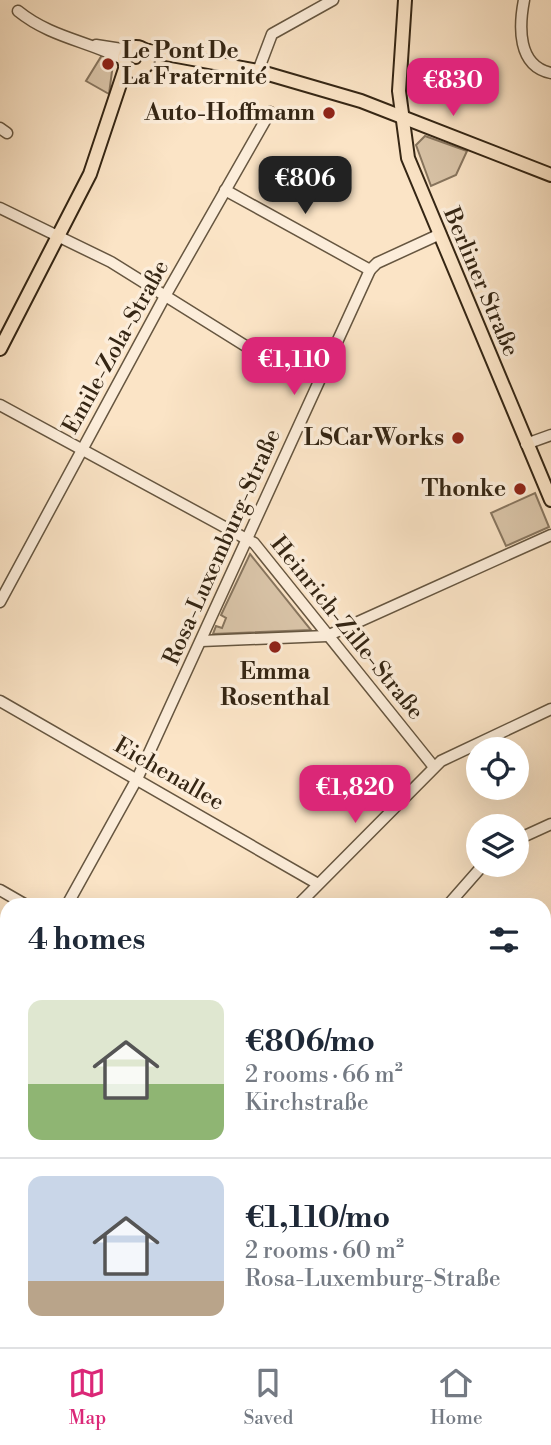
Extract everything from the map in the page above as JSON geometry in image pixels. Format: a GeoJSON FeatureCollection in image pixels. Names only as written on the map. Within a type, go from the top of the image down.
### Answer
{"type":"FeatureCollection","features":[{"type":"Feature","properties":{"kind":"main road","name":"Berliner Straße"},"geometry":{"type":"LineString","coordinates":[[404,0],[399,79],[408,158],[551,500]]}},
{"type":"Feature","properties":{"kind":"main road"},"geometry":{"type":"LineString","coordinates":[[0,349],[60,237],[90,174],[128,62],[137,47],[146,56],[179,55],[258,71],[401,115],[551,175]]}},
{"type":"Feature","properties":{"kind":"main road"},"geometry":{"type":"LineString","coordinates":[[128,62],[143,69],[146,56]]}},
{"type":"Feature","properties":{"kind":"street"},"geometry":{"type":"LineString","coordinates":[[258,71],[272,34],[333,0]]}},
{"type":"Feature","properties":{"kind":"street"},"geometry":{"type":"LineString","coordinates":[[524,0],[520,22],[523,46],[536,65],[551,73]]}},
{"type":"Feature","properties":{"kind":"street"},"geometry":{"type":"LineString","coordinates":[[18,10],[61,38],[93,46],[99,44],[128,62]]}},
{"type":"Feature","properties":{"kind":"street","name":"Emile-Zola-Straße"},"geometry":{"type":"LineString","coordinates":[[0,602],[164,298],[270,112]]}},
{"type":"Feature","properties":{"kind":"street"},"geometry":{"type":"LineString","coordinates":[[225,190],[370,270],[377,263],[438,235]]}},
{"type":"Feature","properties":{"kind":"street"},"geometry":{"type":"LineString","coordinates":[[0,208],[111,262],[164,298],[252,350]]}},
{"type":"Feature","properties":{"kind":"street","name":"Rosa-Luxemburg-Straße"},"geometry":{"type":"LineString","coordinates":[[70,898],[138,777],[370,270]]}},
{"type":"Feature","properties":{"kind":"street","name":"Heinrich-Zille-Straße"},"geometry":{"type":"LineString","coordinates":[[0,405],[248,538],[434,766]]}},
{"type":"Feature","properties":{"kind":"street"},"geometry":{"type":"LineString","coordinates":[[526,444],[551,435]]}},
{"type":"Feature","properties":{"kind":"street"},"geometry":{"type":"LineString","coordinates":[[201,641],[327,636],[551,536]]}},
{"type":"Feature","properties":{"kind":"street","name":"Eichenallee"},"geometry":{"type":"LineString","coordinates":[[0,701],[138,777],[318,884]]}},
{"type":"Feature","properties":{"kind":"street"},"geometry":{"type":"LineString","coordinates":[[305,898],[434,766],[474,743],[551,709]]}},
{"type":"Feature","properties":{"kind":"street"},"geometry":{"type":"LineString","coordinates":[[529,834],[551,824]]}},
{"type":"Feature","properties":{"kind":"street"},"geometry":{"type":"LineString","coordinates":[[453,898],[472,877]]}},
{"type":"Feature","properties":{"kind":"shaded area"},"geometry":{"type":"Polygon","coordinates":[[[102,55],[113,64],[109,94],[86,81],[102,55]]]}},
{"type":"Feature","properties":{"kind":"shaded area"},"geometry":{"type":"Polygon","coordinates":[[[425,136],[467,151],[456,175],[431,186],[416,145],[425,136]]]}},
{"type":"Feature","properties":{"kind":"shaded area"},"geometry":{"type":"Polygon","coordinates":[[[535,493],[549,527],[506,546],[491,513],[535,493]]]}},
{"type":"Feature","properties":{"kind":"shaded area"},"geometry":{"type":"Polygon","coordinates":[[[250,554],[311,630],[213,634],[216,626],[222,628],[226,618],[221,615],[250,554]]]}},
{"type":"Feature","properties":{"kind":"place","name":"Le Pont De La Fraternité"},"geometry":{"type":"Point","coordinates":[108,64]}},
{"type":"Feature","properties":{"kind":"place","name":"Auto-Hoffmann"},"geometry":{"type":"Point","coordinates":[329,113]}},
{"type":"Feature","properties":{"kind":"place","name":"LSCarWorks"},"geometry":{"type":"Point","coordinates":[458,438]}},
{"type":"Feature","properties":{"kind":"place","name":"Thonke"},"geometry":{"type":"Point","coordinates":[520,489]}},
{"type":"Feature","properties":{"kind":"place","name":"Emma Rosenthal"},"geometry":{"type":"Point","coordinates":[275,647]}}]}
